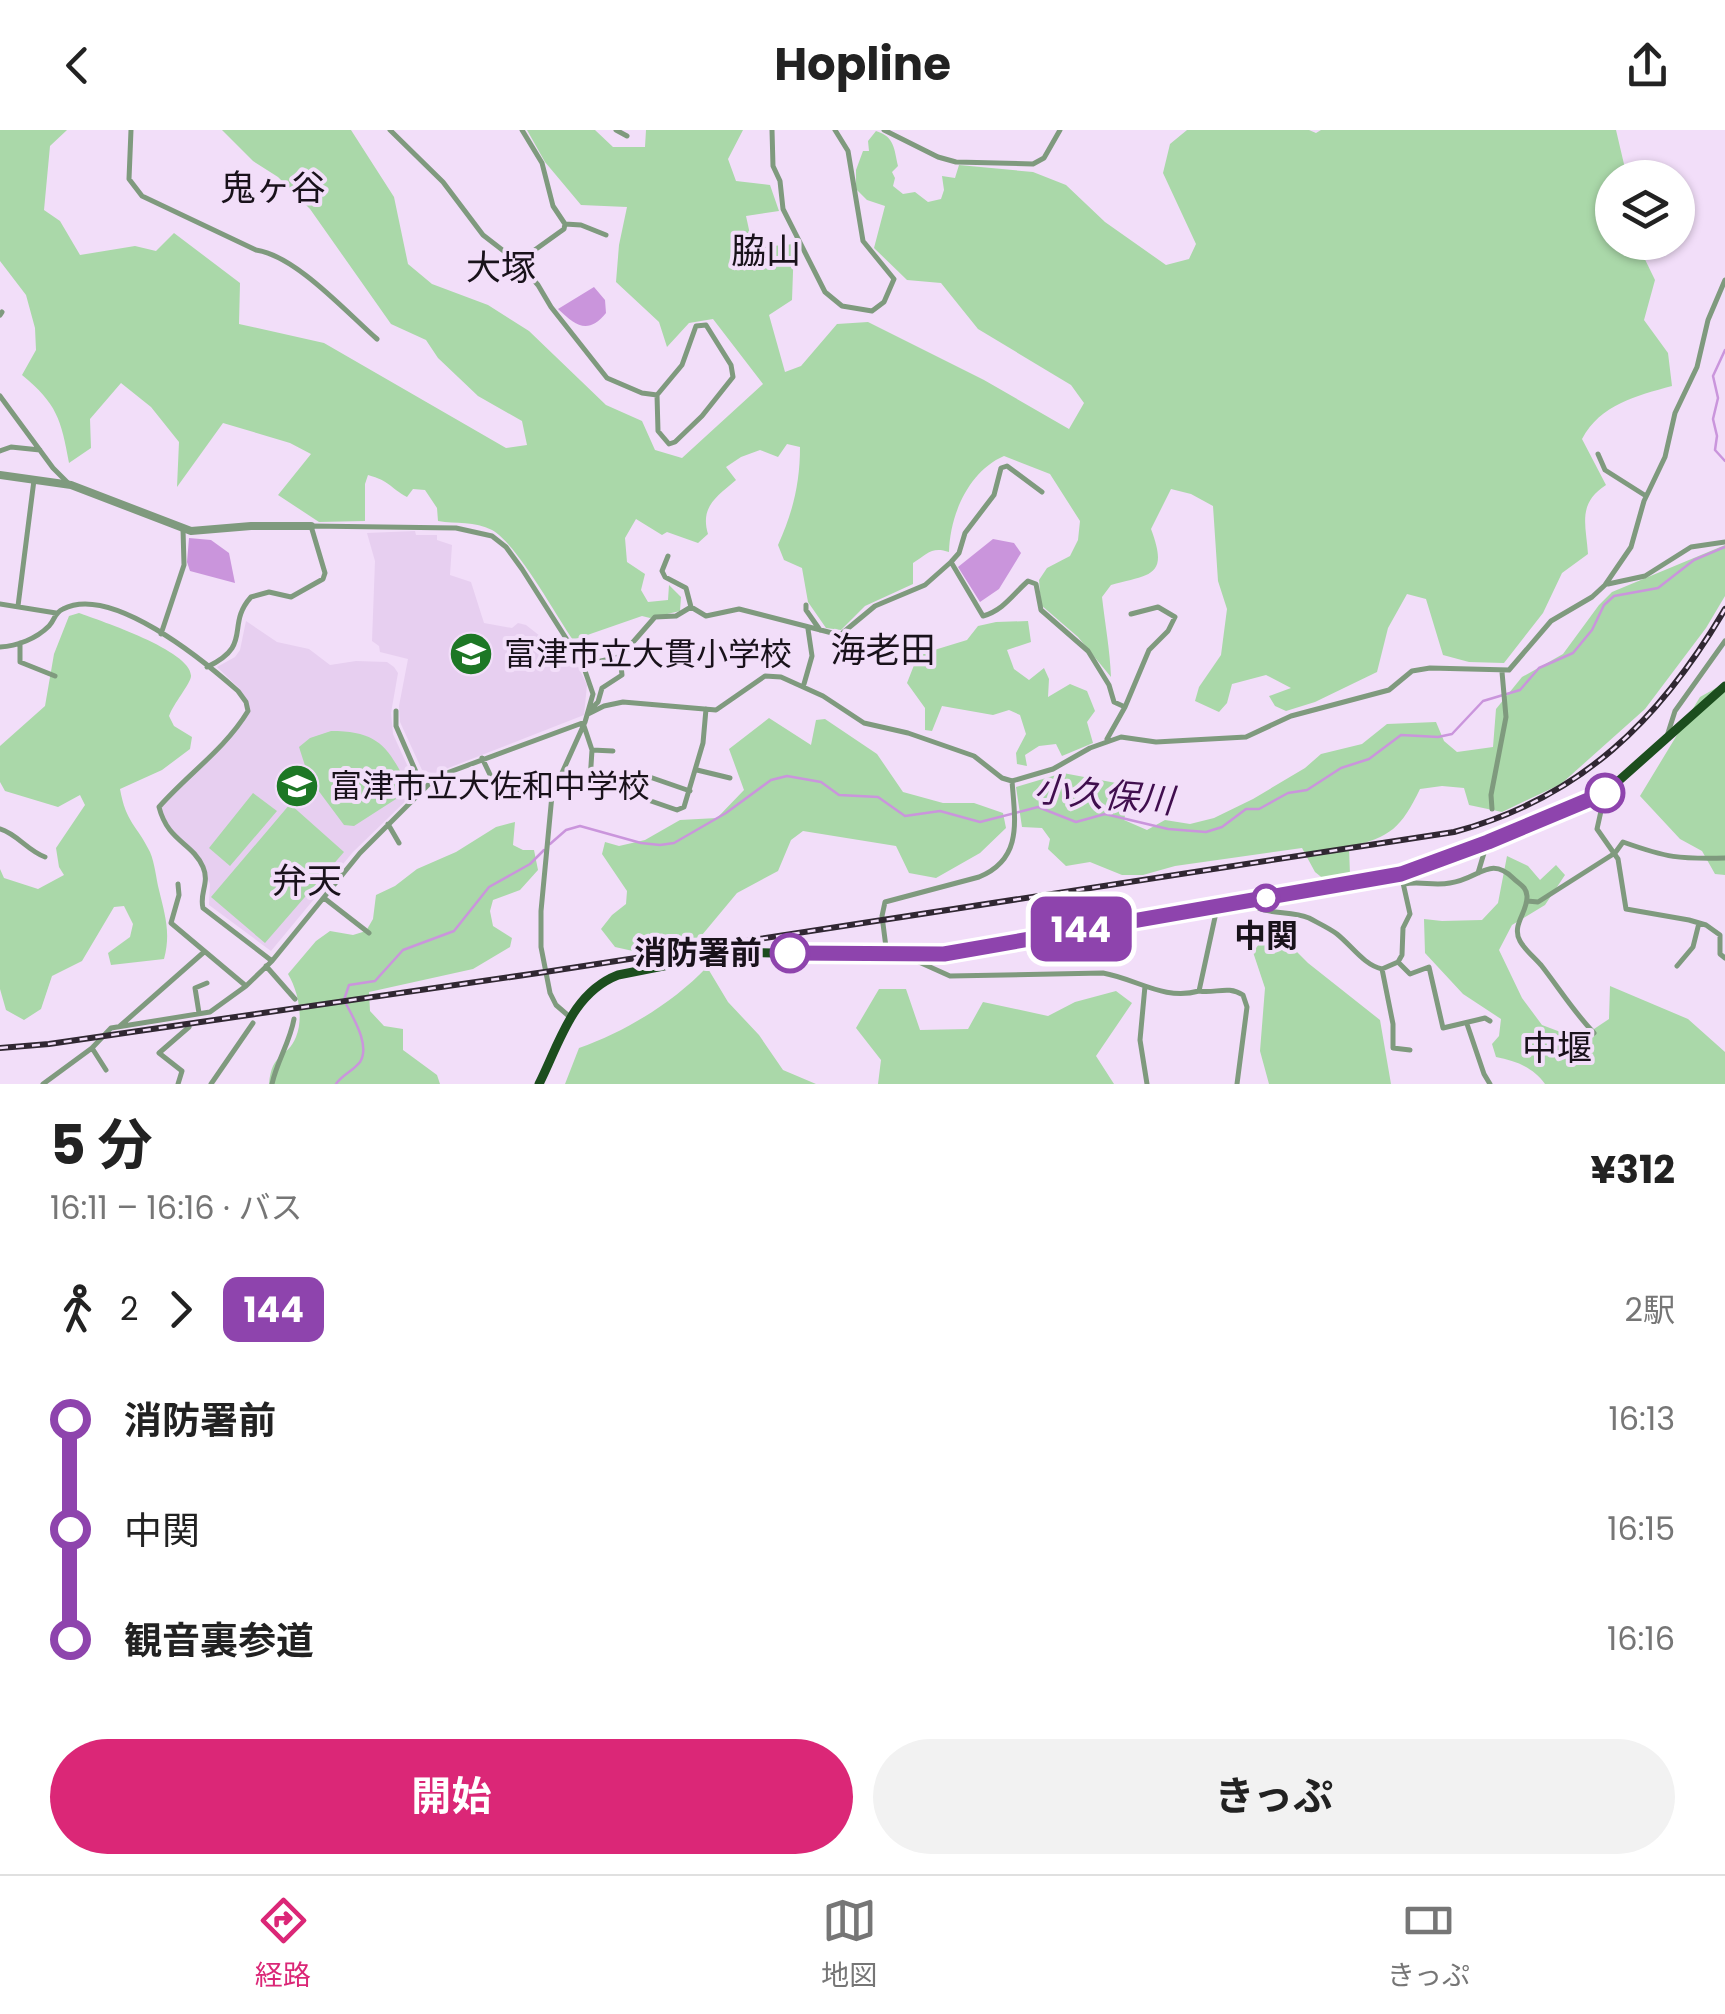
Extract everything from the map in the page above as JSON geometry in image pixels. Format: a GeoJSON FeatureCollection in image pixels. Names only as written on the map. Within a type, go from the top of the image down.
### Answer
{"type":"FeatureCollection","features":[{"type":"Feature","properties":{"kind":"highway"},"geometry":{"type":"LineString","coordinates":[[539,1084],[572,1018],[592,988],[640,968],[734,952],[944,954],[1247,901],[1403,879],[1605,793],[1725,686]]}},
{"type":"Feature","properties":{"kind":"street"},"geometry":{"type":"LineString","coordinates":[[131,130],[129,179],[142,196],[256,250],[271,252],[378,339]]}},
{"type":"Feature","properties":{"kind":"street"},"geometry":{"type":"LineString","coordinates":[[390,130],[442,182],[483,236],[518,262],[607,378],[657,395]]}},
{"type":"Feature","properties":{"kind":"street"},"geometry":{"type":"LineString","coordinates":[[522,130],[542,163],[553,206],[565,224]]}},
{"type":"Feature","properties":{"kind":"street"},"geometry":{"type":"LineString","coordinates":[[616,130],[627,136]]}},
{"type":"Feature","properties":{"kind":"street"},"geometry":{"type":"LineString","coordinates":[[772,130],[772,166],[780,181],[783,209],[825,292],[842,306],[872,311],[884,302],[894,279],[863,241],[848,151],[835,130]]}},
{"type":"Feature","properties":{"kind":"street"},"geometry":{"type":"LineString","coordinates":[[884,130],[956,162],[1032,164],[1044,158],[1060,130]]}},
{"type":"Feature","properties":{"kind":"street"},"geometry":{"type":"LineString","coordinates":[[518,262],[552,239],[565,224]]}},
{"type":"Feature","properties":{"kind":"street"},"geometry":{"type":"LineString","coordinates":[[565,224],[581,225],[606,235]]}},
{"type":"Feature","properties":{"kind":"street"},"geometry":{"type":"LineString","coordinates":[[589,713],[623,702],[716,710],[765,676],[781,677],[803,685],[864,723],[908,733],[974,756],[1012,781],[1053,769],[1120,737],[1156,742],[1246,736],[1291,716],[1389,690],[1412,671],[1441,668],[1502,672],[1514,667],[1552,621],[1605,585],[1631,547],[1646,496],[1665,457],[1675,412],[1690,386],[1708,320],[1725,280]]}},
{"type":"Feature","properties":{"kind":"street"},"geometry":{"type":"LineString","coordinates":[[706,325],[734,371],[733,377],[675,442],[664,441],[658,431],[657,395],[682,365],[696,326],[706,325]]}},
{"type":"Feature","properties":{"kind":"street"},"geometry":{"type":"LineString","coordinates":[[0,396],[70,485]]}},
{"type":"Feature","properties":{"kind":"street"},"geometry":{"type":"LineString","coordinates":[[0,450],[40,450]]}},
{"type":"Feature","properties":{"kind":"street"},"geometry":{"type":"LineString","coordinates":[[1598,454],[1605,470],[1646,496]]}},
{"type":"Feature","properties":{"kind":"street"},"geometry":{"type":"LineString","coordinates":[[668,556],[662,571],[665,577],[686,588],[691,608],[706,616],[739,608],[840,635],[875,606],[925,585],[951,562],[966,533],[994,496],[1001,468],[1007,466],[1042,492]]}},
{"type":"Feature","properties":{"kind":"street"},"geometry":{"type":"LineString","coordinates":[[0,475],[70,485],[182,529],[456,528],[492,536],[522,569],[583,664],[593,687],[589,713]]}},
{"type":"Feature","properties":{"kind":"street"},"geometry":{"type":"LineString","coordinates":[[18,606],[34,479]]}},
{"type":"Feature","properties":{"kind":"street"},"geometry":{"type":"LineString","coordinates":[[207,666],[232,651],[241,613],[250,596],[270,592],[291,597],[323,579],[325,573],[311,526]]}},
{"type":"Feature","properties":{"kind":"street"},"geometry":{"type":"LineString","coordinates":[[160,634],[184,565],[182,529]]}},
{"type":"Feature","properties":{"kind":"street"},"geometry":{"type":"LineString","coordinates":[[1605,585],[1645,576],[1690,547],[1725,542]]}},
{"type":"Feature","properties":{"kind":"street"},"geometry":{"type":"LineString","coordinates":[[951,562],[984,616],[1011,600],[1024,583],[1036,584],[1040,610],[1088,651],[1109,685],[1114,702],[1124,707]]}},
{"type":"Feature","properties":{"kind":"street"},"geometry":{"type":"LineString","coordinates":[[0,604],[56,613],[77,604],[108,606],[138,617],[207,666],[246,702],[248,710],[225,742],[162,803],[160,812],[172,836],[199,858],[208,880],[201,900],[203,908],[269,963],[295,999]]}},
{"type":"Feature","properties":{"kind":"street"},"geometry":{"type":"LineString","coordinates":[[806,605],[822,632]]}},
{"type":"Feature","properties":{"kind":"street"},"geometry":{"type":"LineString","coordinates":[[1106,742],[1149,650],[1176,617],[1158,607],[1131,614]]}},
{"type":"Feature","properties":{"kind":"street"},"geometry":{"type":"LineString","coordinates":[[583,664],[620,657],[656,617],[676,616],[691,608]]}},
{"type":"Feature","properties":{"kind":"street"},"geometry":{"type":"LineString","coordinates":[[0,647],[20,643],[51,624],[56,613]]}},
{"type":"Feature","properties":{"kind":"street"},"geometry":{"type":"LineString","coordinates":[[803,685],[812,656],[808,629]]}},
{"type":"Feature","properties":{"kind":"street"},"geometry":{"type":"LineString","coordinates":[[1666,740],[1675,711],[1725,641]]}},
{"type":"Feature","properties":{"kind":"street"},"geometry":{"type":"LineString","coordinates":[[20,643],[20,662],[55,676]]}},
{"type":"Feature","properties":{"kind":"street"},"geometry":{"type":"LineString","coordinates":[[572,1018],[556,1004],[545,972],[541,929],[547,837],[556,782],[602,688],[622,675],[620,657]]}},
{"type":"Feature","properties":{"kind":"street"},"geometry":{"type":"LineString","coordinates":[[1492,810],[1491,795],[1506,717],[1502,672]]}},
{"type":"Feature","properties":{"kind":"street"},"geometry":{"type":"LineString","coordinates":[[619,790],[677,810],[684,807],[706,730],[706,709]]}},
{"type":"Feature","properties":{"kind":"street"},"geometry":{"type":"LineString","coordinates":[[396,711],[396,726],[423,788]]}},
{"type":"Feature","properties":{"kind":"street"},"geometry":{"type":"LineString","coordinates":[[584,724],[592,750],[590,780]]}},
{"type":"Feature","properties":{"kind":"street"},"geometry":{"type":"LineString","coordinates":[[43,1084],[92,1048],[106,1031],[210,1012],[246,986],[388,824],[436,776],[584,724]]}},
{"type":"Feature","properties":{"kind":"street"},"geometry":{"type":"LineString","coordinates":[[592,750],[613,751]]}},
{"type":"Feature","properties":{"kind":"street"},"geometry":{"type":"LineString","coordinates":[[482,758],[495,785],[520,792]]}},
{"type":"Feature","properties":{"kind":"street"},"geometry":{"type":"LineString","coordinates":[[697,770],[730,778]]}},
{"type":"Feature","properties":{"kind":"street"},"geometry":{"type":"LineString","coordinates":[[641,774],[690,790]]}},
{"type":"Feature","properties":{"kind":"street"},"geometry":{"type":"LineString","coordinates":[[887,955],[882,916],[885,902],[943,890],[993,871],[1008,858],[1013,844],[1012,781]]}},
{"type":"Feature","properties":{"kind":"street"},"geometry":{"type":"LineString","coordinates":[[1605,793],[1596,829],[1615,853],[1621,868],[1626,910],[1661,913],[1699,923],[1720,935],[1720,954],[1725,958]]}},
{"type":"Feature","properties":{"kind":"street"},"geometry":{"type":"LineString","coordinates":[[388,824],[399,843]]}},
{"type":"Feature","properties":{"kind":"street"},"geometry":{"type":"LineString","coordinates":[[0,829],[8,831],[30,852],[45,857]]}},
{"type":"Feature","properties":{"kind":"street"},"geometry":{"type":"LineString","coordinates":[[1478,873],[1488,842]]}},
{"type":"Feature","properties":{"kind":"street"},"geometry":{"type":"LineString","coordinates":[[1527,901],[1538,902],[1615,853],[1623,842],[1656,855],[1684,860],[1725,858]]}},
{"type":"Feature","properties":{"kind":"street"},"geometry":{"type":"LineString","coordinates":[[1247,901],[1252,906],[1281,913],[1296,912],[1314,920],[1375,968],[1382,969],[1398,962],[1402,954],[1403,928],[1410,914],[1403,879],[1432,886],[1454,883],[1494,868],[1507,870],[1524,886],[1527,901],[1518,924],[1521,943],[1594,1033]]}},
{"type":"Feature","properties":{"kind":"street"},"geometry":{"type":"LineString","coordinates":[[178,884],[172,923],[246,986]]}},
{"type":"Feature","properties":{"kind":"street"},"geometry":{"type":"LineString","coordinates":[[324,898],[368,933]]}},
{"type":"Feature","properties":{"kind":"street"},"geometry":{"type":"LineString","coordinates":[[1199,991],[1217,907]]}},
{"type":"Feature","properties":{"kind":"street"},"geometry":{"type":"LineString","coordinates":[[1677,966],[1693,946],[1699,923]]}},
{"type":"Feature","properties":{"kind":"street"},"geometry":{"type":"LineString","coordinates":[[118,1027],[204,952]]}},
{"type":"Feature","properties":{"kind":"street"},"geometry":{"type":"LineString","coordinates":[[907,956],[950,976],[1103,973],[1182,996],[1226,988],[1242,995],[1247,1006],[1237,1084]]}},
{"type":"Feature","properties":{"kind":"street"},"geometry":{"type":"LineString","coordinates":[[1398,962],[1410,974],[1429,967],[1443,1028],[1490,1020]]}},
{"type":"Feature","properties":{"kind":"street"},"geometry":{"type":"LineString","coordinates":[[1382,969],[1393,1024],[1393,1048],[1410,1050]]}},
{"type":"Feature","properties":{"kind":"street"},"geometry":{"type":"LineString","coordinates":[[199,1012],[195,988],[207,983]]}},
{"type":"Feature","properties":{"kind":"street"},"geometry":{"type":"LineString","coordinates":[[1145,986],[1140,1040],[1147,1084]]}},
{"type":"Feature","properties":{"kind":"street"},"geometry":{"type":"LineString","coordinates":[[272,1084],[294,1019]]}},
{"type":"Feature","properties":{"kind":"street"},"geometry":{"type":"LineString","coordinates":[[211,1084],[253,1023]]}},
{"type":"Feature","properties":{"kind":"street"},"geometry":{"type":"LineString","coordinates":[[1468,1024],[1490,1084]]}},
{"type":"Feature","properties":{"kind":"street"},"geometry":{"type":"LineString","coordinates":[[178,1084],[182,1071],[159,1053],[189,1028]]}},
{"type":"Feature","properties":{"kind":"street"},"geometry":{"type":"LineString","coordinates":[[92,1048],[106,1070]]}},
{"type":"Feature","properties":{"kind":"shaded area"},"geometry":{"type":"Polygon","coordinates":[[[594,287],[605,300],[606,313],[600,320],[582,326],[558,309],[594,287]]]}},
{"type":"Feature","properties":{"kind":"shaded area","name":"富津市立大貫小学校"},"geometry":{"type":"Polygon","coordinates":[[[415,531],[416,535],[437,535],[437,540],[452,545],[450,575],[471,582],[484,623],[512,628],[518,623],[526,625],[554,647],[561,658],[576,662],[587,685],[584,715],[433,774],[422,770],[400,722],[399,706],[408,659],[380,652],[372,641],[375,561],[367,533],[415,531]]]}},
{"type":"Feature","properties":{"kind":"shaded area"},"geometry":{"type":"Polygon","coordinates":[[[189,538],[211,540],[229,553],[235,583],[190,571],[189,538]]]}},
{"type":"Feature","properties":{"kind":"shaded area"},"geometry":{"type":"Polygon","coordinates":[[[993,539],[1014,543],[1021,553],[999,589],[980,602],[958,567],[993,539]]]}},
{"type":"Feature","properties":{"kind":"shaded area","name":"富津市立大佐和中学校"},"geometry":{"type":"Polygon","coordinates":[[[246,621],[277,642],[309,649],[330,665],[356,661],[387,662],[394,667],[398,673],[391,713],[393,734],[418,789],[353,852],[271,951],[209,905],[210,884],[196,854],[164,826],[162,812],[162,803],[223,745],[245,714],[247,707],[240,689],[217,667],[240,650],[246,621]]]}},
{"type":"Feature","properties":{"kind":"green space"},"geometry":{"type":"Polygon","coordinates":[[[0,130],[67,130],[50,146],[44,210],[60,221],[80,255],[135,246],[156,251],[174,233],[240,283],[239,324],[324,343],[506,448],[527,445],[522,421],[478,396],[438,358],[426,340],[391,324],[310,209],[222,130],[351,130],[394,197],[408,264],[432,284],[488,305],[529,331],[606,405],[642,421],[655,450],[682,458],[763,384],[713,319],[689,323],[667,347],[659,322],[616,282],[627,207],[581,205],[545,162],[527,130],[595,130],[613,147],[645,147],[646,130],[743,130],[728,159],[736,181],[770,185],[779,211],[746,216],[753,248],[794,244],[792,300],[769,315],[785,372],[801,366],[837,324],[868,322],[984,380],[1069,429],[1084,403],[1071,385],[978,329],[941,283],[907,280],[874,248],[885,206],[867,200],[856,189],[856,170],[876,131],[893,144],[898,166],[892,172],[893,186],[903,194],[915,192],[928,202],[941,199],[942,176],[955,178],[959,165],[1033,172],[1066,185],[1105,222],[1166,265],[1189,259],[1196,244],[1163,173],[1170,144],[1187,130],[1616,130],[1623,160],[1595,160],[1595,260],[1645,260],[1655,280],[1644,320],[1668,353],[1672,386],[1609,409],[1582,439],[1606,485],[1587,507],[1588,554],[1562,573],[1543,613],[1504,663],[1469,662],[1443,655],[1426,599],[1407,594],[1388,628],[1377,672],[1315,702],[1286,711],[1275,706],[1269,696],[1291,688],[1266,675],[1232,684],[1227,703],[1219,712],[1195,701],[1199,687],[1221,655],[1227,609],[1218,581],[1213,506],[1191,494],[1171,489],[1151,529],[1158,556],[1153,571],[1111,585],[1102,597],[1111,677],[1078,637],[1041,605],[1039,580],[1047,568],[1070,556],[1078,540],[1080,521],[1050,474],[1004,456],[981,472],[964,495],[953,523],[949,552],[934,550],[913,563],[913,584],[865,606],[841,630],[826,628],[808,602],[802,568],[784,560],[778,545],[792,509],[800,447],[787,444],[778,457],[760,450],[741,457],[726,467],[736,480],[711,503],[706,517],[708,534],[698,543],[667,532],[662,535],[636,519],[625,538],[627,562],[645,574],[641,590],[648,602],[668,600],[669,585],[681,597],[680,611],[650,618],[642,616],[573,640],[513,549],[492,530],[479,525],[438,521],[437,508],[425,490],[413,489],[407,497],[368,475],[365,521],[319,522],[278,495],[311,454],[290,443],[223,423],[177,487],[179,442],[151,407],[121,383],[90,419],[91,448],[69,463],[56,413],[22,375],[36,350],[35,328],[26,295],[0,261],[0,130]]]}},
{"type":"Feature","properties":{"kind":"green space"},"geometry":{"type":"Polygon","coordinates":[[[1725,545],[1725,596],[1706,628],[1645,709],[1561,784],[1502,812],[1469,805],[1464,788],[1420,789],[1393,829],[1349,847],[1350,875],[1325,880],[1315,872],[1302,848],[1175,866],[1143,875],[1122,875],[1090,862],[1066,866],[1048,849],[1050,839],[1042,828],[1022,827],[1016,787],[1063,773],[1132,786],[1124,820],[1147,830],[1165,820],[1190,824],[1214,818],[1305,768],[1321,754],[1362,744],[1387,724],[1436,722],[1444,741],[1457,752],[1493,747],[1496,709],[1522,677],[1563,654],[1612,592],[1725,545]]]}},
{"type":"Feature","properties":{"kind":"green space"},"geometry":{"type":"Polygon","coordinates":[[[79,613],[162,647],[187,666],[191,676],[169,716],[174,726],[192,737],[190,749],[162,770],[120,789],[129,817],[153,861],[166,924],[166,950],[164,959],[111,965],[108,953],[130,937],[133,924],[124,906],[114,907],[82,961],[52,976],[41,1009],[24,1020],[6,1010],[0,989],[0,869],[4,878],[38,889],[64,875],[56,848],[85,805],[80,795],[58,807],[5,791],[0,782],[0,746],[45,706],[54,654],[69,616],[79,613]]]}},
{"type":"Feature","properties":{"kind":"green space"},"geometry":{"type":"Polygon","coordinates":[[[1028,621],[1031,642],[1007,650],[1014,669],[1029,680],[1044,668],[1049,679],[1048,697],[1070,684],[1087,691],[1095,711],[1087,722],[1093,743],[1062,756],[1056,744],[1039,746],[1025,755],[1027,766],[1017,764],[1016,753],[1026,734],[1020,715],[1009,710],[993,715],[942,706],[932,731],[925,730],[925,708],[907,683],[918,655],[967,640],[978,626],[1028,621]]]}},
{"type":"Feature","properties":{"kind":"green space"},"geometry":{"type":"Polygon","coordinates":[[[1725,683],[1725,875],[1715,874],[1702,851],[1680,839],[1640,796],[1700,697],[1725,683]]]}},
{"type":"Feature","properties":{"kind":"green space"},"geometry":{"type":"Polygon","coordinates":[[[769,718],[811,745],[816,720],[825,719],[877,754],[903,792],[943,803],[974,803],[1003,813],[1006,828],[980,853],[936,878],[909,873],[896,846],[803,831],[791,840],[778,871],[737,893],[702,935],[687,943],[656,941],[633,951],[615,947],[601,929],[626,904],[627,891],[602,854],[605,842],[619,846],[645,840],[680,820],[717,818],[744,790],[729,749],[769,718]]]}},
{"type":"Feature","properties":{"kind":"green space"},"geometry":{"type":"Polygon","coordinates":[[[331,731],[361,734],[381,745],[410,790],[354,826],[344,825],[309,778],[299,747],[310,738],[331,731]]]}},
{"type":"Feature","properties":{"kind":"green space"},"geometry":{"type":"Polygon","coordinates":[[[253,793],[277,811],[230,866],[209,848],[253,793]]]}},
{"type":"Feature","properties":{"kind":"green space"},"geometry":{"type":"Polygon","coordinates":[[[290,804],[344,852],[265,943],[211,897],[290,804]]]}},
{"type":"Feature","properties":{"kind":"green space"},"geometry":{"type":"Polygon","coordinates":[[[515,822],[513,845],[534,850],[538,870],[520,890],[493,900],[493,926],[512,938],[510,947],[473,969],[369,992],[370,1011],[384,1026],[403,1029],[403,1050],[437,1075],[440,1084],[269,1084],[273,1066],[292,1044],[300,1021],[295,988],[288,974],[316,941],[330,931],[353,935],[366,931],[373,919],[376,895],[496,827],[515,822]]]}},
{"type":"Feature","properties":{"kind":"green space"},"geometry":{"type":"Polygon","coordinates":[[[1507,856],[1528,866],[1540,880],[1556,865],[1565,875],[1545,905],[1512,925],[1499,950],[1522,998],[1542,1025],[1579,1039],[1609,1019],[1610,986],[1688,1019],[1725,1052],[1725,1084],[1545,1084],[1524,1066],[1496,1057],[1492,1044],[1499,1036],[1501,1019],[1463,994],[1425,953],[1424,919],[1482,920],[1498,903],[1507,856]]]}},
{"type":"Feature","properties":{"kind":"green space"},"geometry":{"type":"Polygon","coordinates":[[[1272,927],[1308,963],[1380,1020],[1391,1084],[1269,1084],[1260,1051],[1265,988],[1253,952],[1272,927]]]}},
{"type":"Feature","properties":{"kind":"green space"},"geometry":{"type":"Polygon","coordinates":[[[707,967],[728,1002],[759,1035],[783,1070],[816,1084],[565,1084],[579,1048],[648,1015],[707,967]]]}},
{"type":"Feature","properties":{"kind":"green space"},"geometry":{"type":"Polygon","coordinates":[[[879,989],[906,989],[920,1030],[968,1029],[983,1002],[1048,1016],[1075,1002],[1116,991],[1132,1003],[1096,1056],[1114,1084],[878,1084],[881,1060],[856,1028],[879,989]]]}},
{"type":"Feature","properties":{"kind":"waterway","name":"小久保川"},"geometry":{"type":"LineString","coordinates":[[1725,350],[1713,376],[1718,398],[1713,419],[1715,450],[1725,461]]}},
{"type":"Feature","properties":{"kind":"waterway","name":"小久保川"},"geometry":{"type":"LineString","coordinates":[[550,844],[566,830],[580,826],[641,843],[674,843],[726,813],[771,780],[787,776],[821,782],[839,795],[878,797],[905,816],[940,811],[980,822],[1038,807],[1076,822],[1105,814],[1168,829],[1206,832],[1222,827],[1246,809],[1259,809],[1288,793],[1307,790],[1341,768],[1369,759],[1401,735],[1452,734],[1483,701],[1520,690],[1539,668],[1573,653],[1614,596],[1658,588],[1694,560],[1725,547]]}},
{"type":"Feature","properties":{"kind":"waterway","name":"小久保川"},"geometry":{"type":"LineString","coordinates":[[336,1084],[363,1055],[359,1031],[344,1000],[349,985],[375,981],[403,950],[454,931],[489,887],[530,864],[544,850]]}},
{"type":"Feature","properties":{"kind":"railway"},"geometry":{"type":"LineString","coordinates":[[0,1048],[545,972],[1454,832],[1541,798],[1613,749],[1673,686],[1725,609]]}},
{"type":"Feature","properties":{"kind":"bus line","name":"144"},"geometry":{"type":"LineString","coordinates":[[790,953],[944,954],[1401,874],[1605,793]]}},
{"type":"Feature","properties":{"kind":"place","name":"富津市立大貫小学校"},"geometry":{"type":"Point","coordinates":[471,654]}},
{"type":"Feature","properties":{"kind":"place","name":"富津市立大佐和中学校"},"geometry":{"type":"Point","coordinates":[297,786]}},
{"type":"Feature","properties":{"kind":"place","name":"中関"},"geometry":{"type":"Point","coordinates":[1266,898]}},
{"type":"Feature","properties":{"kind":"place","name":"消防署前"},"geometry":{"type":"Point","coordinates":[790,953]}},
{"type":"Feature","properties":{"kind":"district","name":"鬼ヶ谷"},"geometry":{"type":"Point","coordinates":[273,188]}},
{"type":"Feature","properties":{"kind":"district","name":"脇山"},"geometry":{"type":"Point","coordinates":[766,251]}},
{"type":"Feature","properties":{"kind":"district","name":"大塚"},"geometry":{"type":"Point","coordinates":[501,268]}},
{"type":"Feature","properties":{"kind":"district","name":"海老田"},"geometry":{"type":"Point","coordinates":[883,650]}},
{"type":"Feature","properties":{"kind":"district","name":"弁天"},"geometry":{"type":"Point","coordinates":[307,881]}},
{"type":"Feature","properties":{"kind":"district","name":"中堰"},"geometry":{"type":"Point","coordinates":[1557,1048]}}]}
